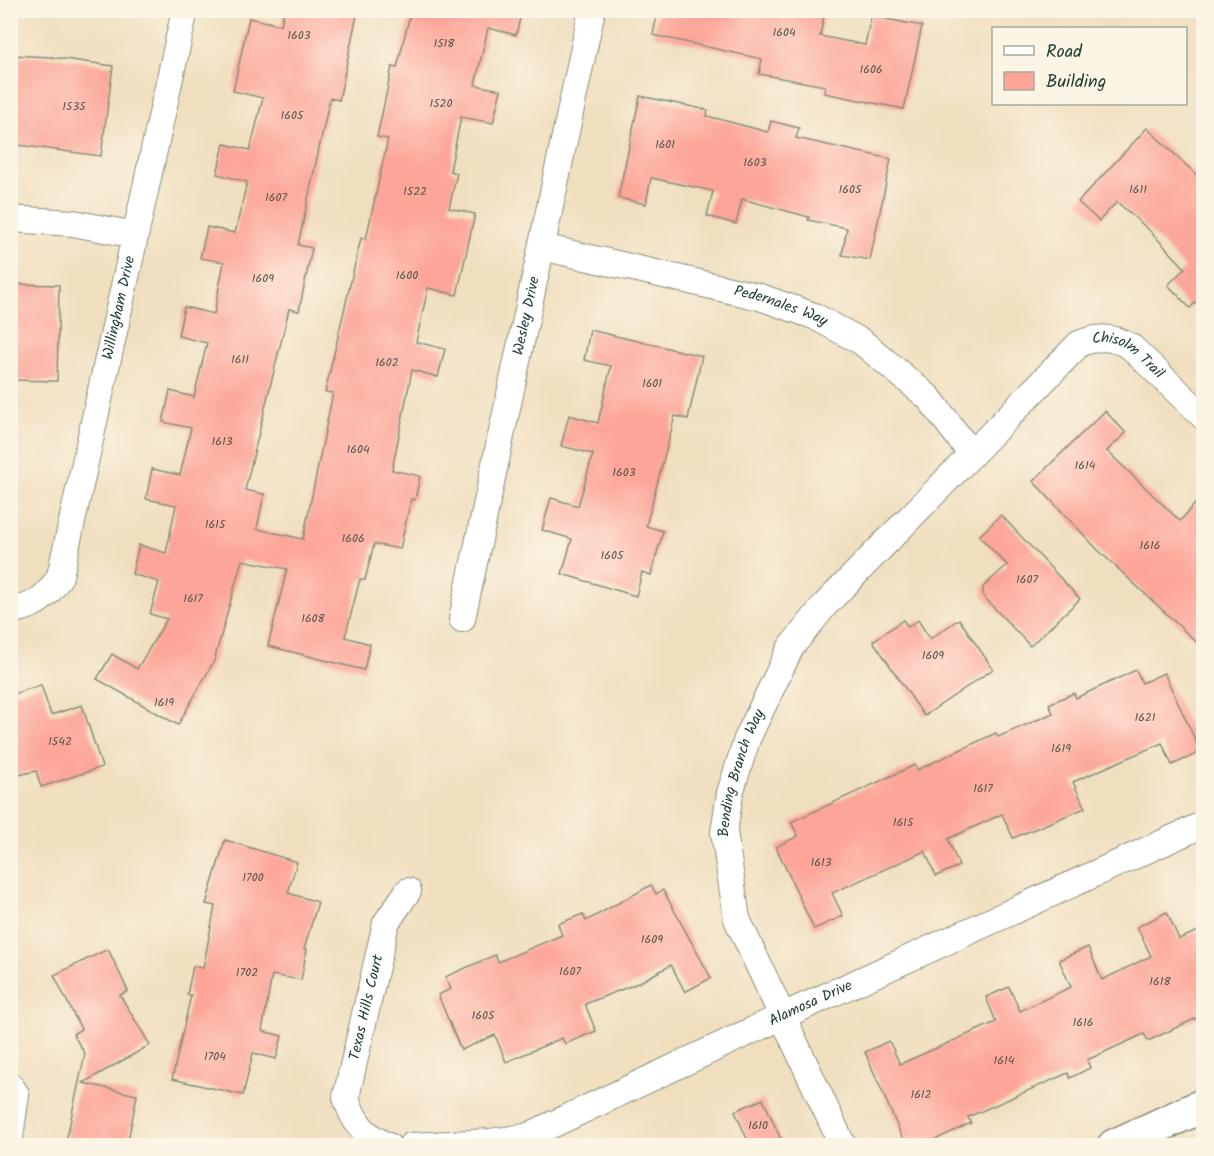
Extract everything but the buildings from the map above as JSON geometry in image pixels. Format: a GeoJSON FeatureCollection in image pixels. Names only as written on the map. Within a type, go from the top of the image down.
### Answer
{"type":"FeatureCollection","features":[{"type":"Feature","properties":{"kind":"main road"},"geometry":{"type":"LineString","coordinates":[[1114,1146],[1203,1105]]}},
{"type":"Feature","properties":{"kind":"street","name":"Willingham Drive"},"geometry":{"type":"LineString","coordinates":[[10,610],[29,606],[42,600],[53,589],[60,576],[184,10]]}},
{"type":"Feature","properties":{"kind":"street","name":"Wesley Drive"},"geometry":{"type":"LineString","coordinates":[[462,619],[592,10]]}},
{"type":"Feature","properties":{"kind":"street"},"geometry":{"type":"LineString","coordinates":[[10,219],[74,223],[135,235]]}},
{"type":"Feature","properties":{"kind":"street","name":"Pedernales Way"},"geometry":{"type":"LineString","coordinates":[[542,247],[760,297],[814,316],[862,342],[929,398],[970,452]]}},
{"type":"Feature","properties":{"kind":"street","name":"Chisolm Trail"},"geometry":{"type":"LineString","coordinates":[[970,452],[1079,344],[1092,339],[1119,340],[1131,347],[1203,417]]}},
{"type":"Feature","properties":{"kind":"street","name":"Bending Branch Way"},"geometry":{"type":"LineString","coordinates":[[843,1146],[737,920],[728,870],[725,822],[730,793],[747,739],[791,647],[825,605],[970,452]]}},
{"type":"Feature","properties":{"kind":"street","name":"Alamosa Drive"},"geometry":{"type":"LineString","coordinates":[[411,1146],[490,1142],[526,1137],[783,1016],[1203,824]]}},
{"type":"Feature","properties":{"kind":"street","name":"Texas Hills Court"},"geometry":{"type":"LineString","coordinates":[[388,1146],[374,1140],[361,1128],[351,1113],[346,1097],[386,923],[408,891]]}},
{"type":"Feature","properties":{"kind":"street"},"geometry":{"type":"LineString","coordinates":[[10,1086],[16,1094],[10,1137]]}}]}
